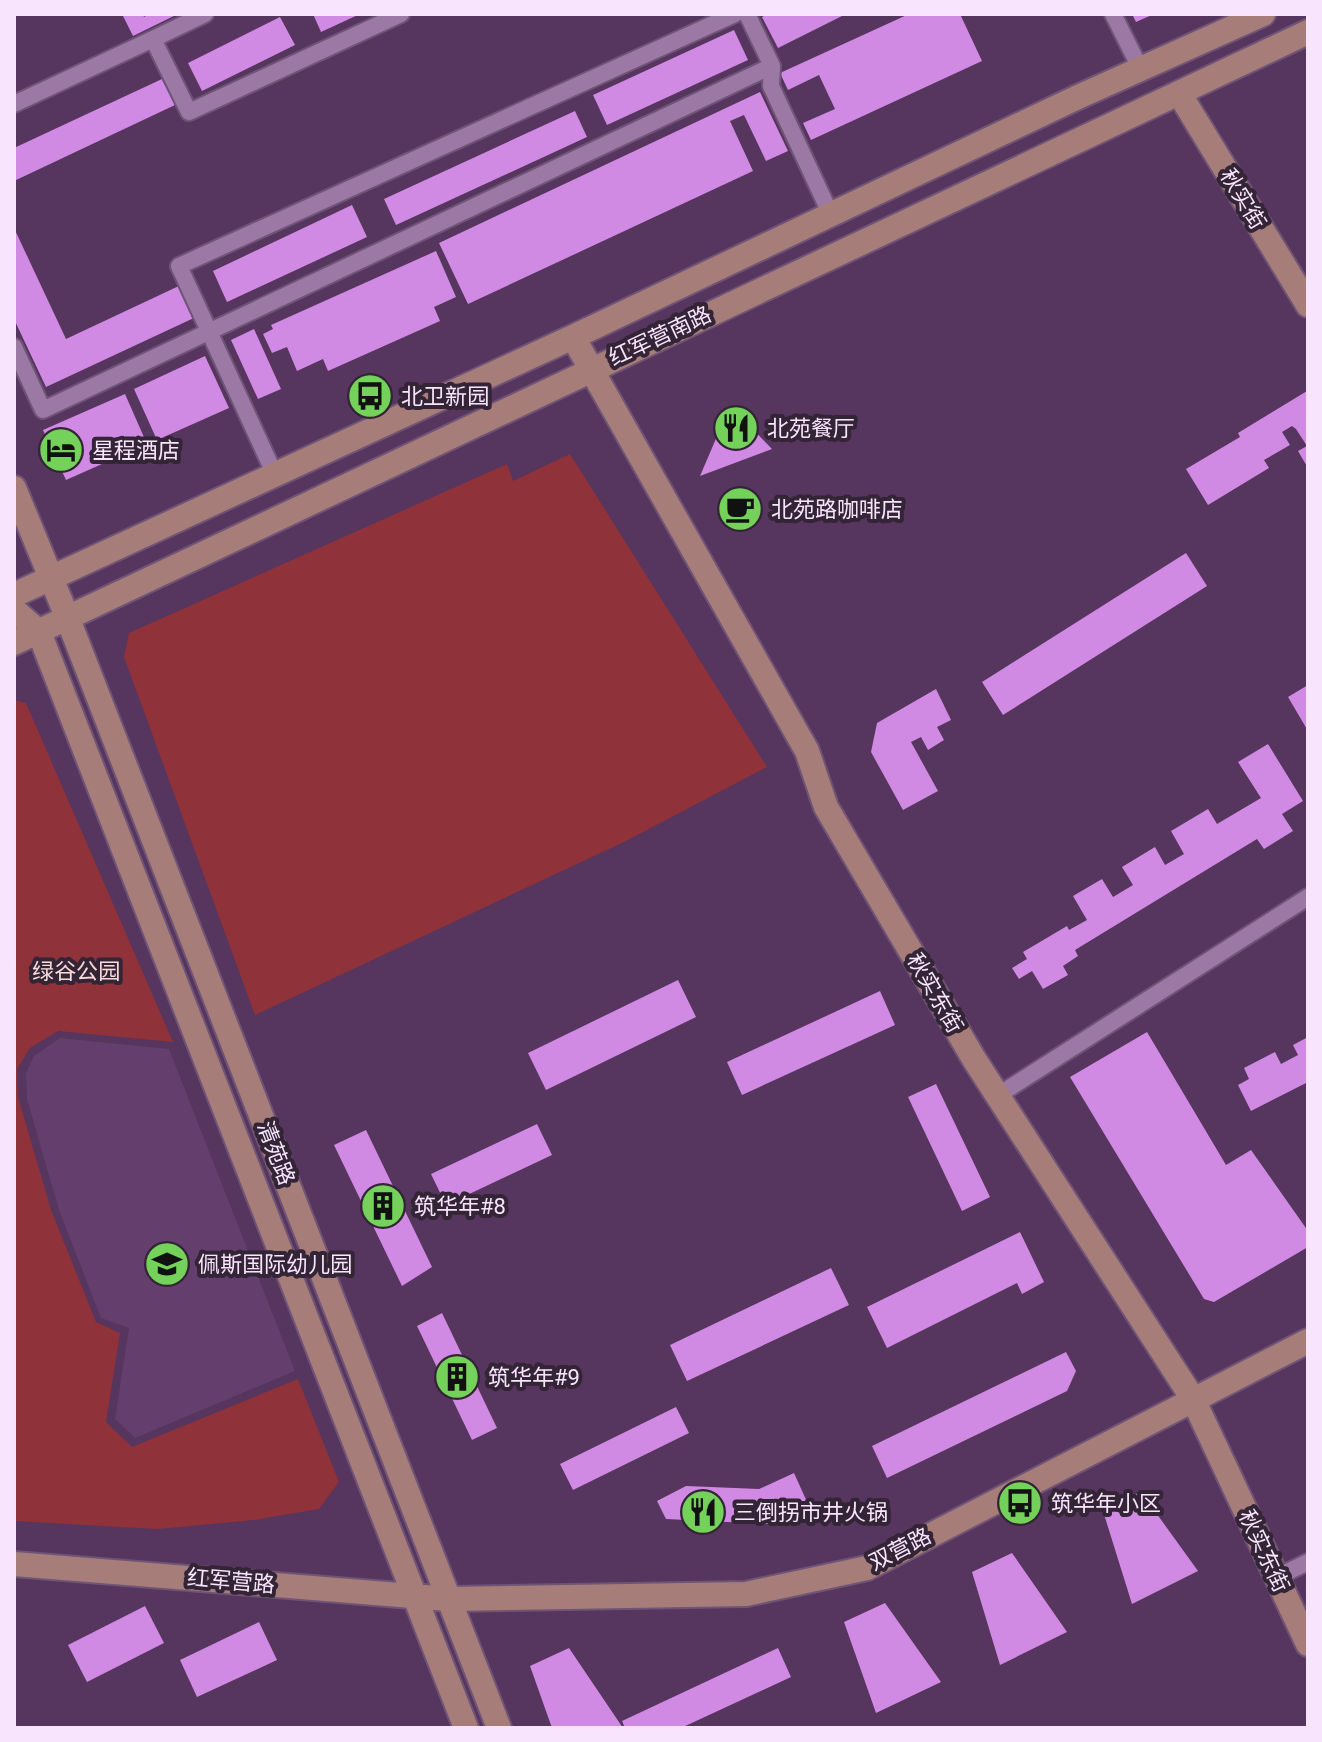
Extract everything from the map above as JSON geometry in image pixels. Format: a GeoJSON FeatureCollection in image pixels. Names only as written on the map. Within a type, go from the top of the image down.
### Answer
{"type":"FeatureCollection","features":[{"type":"Feature","properties":{"kind":"main road","name":"红军营南路"},"geometry":{"type":"LineString","coordinates":[[14,595],[573,337],[1078,97],[1263,14]]}},
{"type":"Feature","properties":{"kind":"main road"},"geometry":{"type":"LineString","coordinates":[[1230,30],[1234,53],[1245,62]]}},
{"type":"Feature","properties":{"kind":"main road","name":"红军营南路"},"geometry":{"type":"LineString","coordinates":[[14,643],[1308,32]]}},
{"type":"Feature","properties":{"kind":"main road","name":"秋实街"},"geometry":{"type":"LineString","coordinates":[[1179,93],[1308,305]]}},
{"type":"Feature","properties":{"kind":"main road","name":"秋实东街"},"geometry":{"type":"LineString","coordinates":[[573,337],[807,751],[826,807],[997,1096],[1193,1399],[1308,1644]]}},
{"type":"Feature","properties":{"kind":"main road"},"geometry":{"type":"LineString","coordinates":[[514,364],[524,378],[529,398]]}},
{"type":"Feature","properties":{"kind":"main road","name":"清苑路"},"geometry":{"type":"LineString","coordinates":[[14,488],[52,578],[499,1728]]}},
{"type":"Feature","properties":{"kind":"main road"},"geometry":{"type":"LineString","coordinates":[[111,551],[116,574],[128,589]]}},
{"type":"Feature","properties":{"kind":"main road","name":"清苑路"},"geometry":{"type":"LineString","coordinates":[[14,610],[39,632],[466,1728]]}},
{"type":"Feature","properties":{"kind":"main road","name":"双营路"},"geometry":{"type":"LineString","coordinates":[[449,1599],[746,1594],[867,1568],[1308,1341]]}},
{"type":"Feature","properties":{"kind":"main road","name":"红军营路"},"geometry":{"type":"LineString","coordinates":[[14,1564],[449,1599]]}},
{"type":"Feature","properties":{"kind":"street"},"geometry":{"type":"LineString","coordinates":[[14,104],[205,14]]}},
{"type":"Feature","properties":{"kind":"street"},"geometry":{"type":"LineString","coordinates":[[153,39],[189,112],[401,14]]}},
{"type":"Feature","properties":{"kind":"street"},"geometry":{"type":"LineString","coordinates":[[275,475],[179,266],[735,14]]}},
{"type":"Feature","properties":{"kind":"street"},"geometry":{"type":"LineString","coordinates":[[747,14],[772,66],[771,86],[831,215]]}},
{"type":"Feature","properties":{"kind":"street"},"geometry":{"type":"LineString","coordinates":[[1113,14],[1141,70]]}},
{"type":"Feature","properties":{"kind":"street"},"geometry":{"type":"LineString","coordinates":[[14,347],[43,410],[772,66]]}},
{"type":"Feature","properties":{"kind":"street"},"geometry":{"type":"LineString","coordinates":[[997,1096],[1308,897]]}},
{"type":"Feature","properties":{"kind":"street"},"geometry":{"type":"LineString","coordinates":[[1277,1577],[1308,1562]]}},
{"type":"Feature","properties":{"kind":"shaded area","name":"佩斯国际幼儿园"},"geometry":{"type":"Polygon","coordinates":[[[60,1038],[169,1049],[295,1371],[135,1438],[115,1419],[129,1328],[101,1318],[59,1210],[27,1099],[26,1073],[34,1056],[60,1038]]]}},
{"type":"Feature","properties":{"kind":"green space"},"geometry":{"type":"Polygon","coordinates":[[[570,454],[767,767],[626,841],[255,1015],[124,657],[129,633],[507,464],[513,481],[570,454]]]}},
{"type":"Feature","properties":{"kind":"green space","name":"绿谷公园"},"geometry":{"type":"Polygon","coordinates":[[[14,700],[26,703],[173,1042],[58,1031],[30,1048],[17,1069],[18,1097],[51,1210],[96,1322],[120,1333],[106,1422],[132,1447],[298,1379],[339,1482],[319,1509],[254,1520],[158,1529],[14,1521],[14,700]]]}},
{"type":"Feature","properties":{"kind":"building"},"geometry":{"type":"Polygon","coordinates":[[[122,14],[143,14],[144,17],[149,14],[178,14],[133,36],[122,14]]]}},
{"type":"Feature","properties":{"kind":"building"},"geometry":{"type":"Polygon","coordinates":[[[313,14],[360,14],[321,32],[313,14]]]}},
{"type":"Feature","properties":{"kind":"building"},"geometry":{"type":"Polygon","coordinates":[[[768,14],[846,14],[778,48],[762,17],[768,14]]]}},
{"type":"Feature","properties":{"kind":"building"},"geometry":{"type":"Polygon","coordinates":[[[909,14],[960,14],[982,61],[811,140],[803,123],[835,109],[819,75],[788,90],[780,73],[909,14]]]}},
{"type":"Feature","properties":{"kind":"building"},"geometry":{"type":"Polygon","coordinates":[[[1132,14],[1154,14],[1136,22],[1132,14]]]}},
{"type":"Feature","properties":{"kind":"building"},"geometry":{"type":"Polygon","coordinates":[[[280,17],[295,45],[202,91],[188,63],[280,17]]]}},
{"type":"Feature","properties":{"kind":"building"},"geometry":{"type":"Polygon","coordinates":[[[734,30],[748,60],[607,125],[593,95],[734,30]]]}},
{"type":"Feature","properties":{"kind":"building"},"geometry":{"type":"Polygon","coordinates":[[[162,79],[175,105],[14,181],[14,148],[162,79]]]}},
{"type":"Feature","properties":{"kind":"building"},"geometry":{"type":"Polygon","coordinates":[[[760,92],[788,151],[766,161],[744,115],[730,121],[753,171],[468,304],[439,243],[760,92]]]}},
{"type":"Feature","properties":{"kind":"building"},"geometry":{"type":"Polygon","coordinates":[[[575,111],[587,137],[396,225],[384,199],[575,111]]]}},
{"type":"Feature","properties":{"kind":"building"},"geometry":{"type":"Polygon","coordinates":[[[352,205],[367,237],[227,302],[213,271],[352,205]]]}},
{"type":"Feature","properties":{"kind":"building"},"geometry":{"type":"Polygon","coordinates":[[[14,228],[66,339],[181,285],[196,317],[46,387],[14,319],[14,228]]]}},
{"type":"Feature","properties":{"kind":"building"},"geometry":{"type":"Polygon","coordinates":[[[436,251],[456,297],[434,307],[440,321],[328,371],[323,359],[297,371],[287,347],[272,353],[263,334],[273,329],[271,325],[436,251]]]}},
{"type":"Feature","properties":{"kind":"building"},"geometry":{"type":"Polygon","coordinates":[[[254,329],[281,389],[258,399],[231,340],[254,329]]]}},
{"type":"Feature","properties":{"kind":"building"},"geometry":{"type":"Polygon","coordinates":[[[205,356],[229,408],[157,440],[134,389],[205,356]]]}},
{"type":"Feature","properties":{"kind":"building"},"geometry":{"type":"Polygon","coordinates":[[[1307,391],[1308,468],[1298,451],[1307,446],[1292,426],[1282,432],[1290,445],[1264,460],[1269,468],[1208,505],[1186,469],[1307,391]]]}},
{"type":"Feature","properties":{"kind":"building"},"geometry":{"type":"Polygon","coordinates":[[[125,394],[147,444],[66,480],[43,430],[125,394]]]}},
{"type":"Feature","properties":{"kind":"building","name":"北苑餐厅"},"geometry":{"type":"Polygon","coordinates":[[[730,406],[772,449],[700,476],[730,406]]]}},
{"type":"Feature","properties":{"kind":"building"},"geometry":{"type":"Polygon","coordinates":[[[1186,553],[1207,586],[1003,715],[982,682],[1186,553]]]}},
{"type":"Feature","properties":{"kind":"building"},"geometry":{"type":"Polygon","coordinates":[[[1308,685],[1308,731],[1288,697],[1308,685]]]}},
{"type":"Feature","properties":{"kind":"building"},"geometry":{"type":"Polygon","coordinates":[[[936,689],[951,720],[937,727],[944,740],[928,750],[921,737],[911,742],[938,791],[903,810],[871,752],[877,723],[936,689]]]}},
{"type":"Feature","properties":{"kind":"building"},"geometry":{"type":"Polygon","coordinates":[[[1268,744],[1303,801],[1282,814],[1293,831],[1264,849],[1257,839],[1075,950],[1078,956],[1063,966],[1068,975],[1043,989],[1032,971],[1019,979],[1012,968],[1027,959],[1023,952],[1067,926],[1069,930],[1087,920],[1073,896],[1102,879],[1113,897],[1133,885],[1122,867],[1155,847],[1165,865],[1184,854],[1171,831],[1208,809],[1217,824],[1261,798],[1238,762],[1268,744]]]}},
{"type":"Feature","properties":{"kind":"building"},"geometry":{"type":"Polygon","coordinates":[[[678,980],[696,1017],[546,1090],[528,1053],[678,980]]]}},
{"type":"Feature","properties":{"kind":"building"},"geometry":{"type":"Polygon","coordinates":[[[880,991],[895,1025],[742,1095],[727,1062],[880,991]]]}},
{"type":"Feature","properties":{"kind":"building"},"geometry":{"type":"Polygon","coordinates":[[[1147,1032],[1226,1165],[1251,1150],[1308,1231],[1308,1247],[1214,1302],[1204,1299],[1070,1077],[1147,1032]]]}},
{"type":"Feature","properties":{"kind":"building"},"geometry":{"type":"Polygon","coordinates":[[[1308,1037],[1308,1082],[1251,1111],[1238,1085],[1249,1079],[1244,1068],[1275,1052],[1281,1064],[1298,1055],[1293,1045],[1308,1037]]]}},
{"type":"Feature","properties":{"kind":"building"},"geometry":{"type":"Polygon","coordinates":[[[936,1084],[990,1197],[962,1211],[908,1097],[936,1084]]]}},
{"type":"Feature","properties":{"kind":"building"},"geometry":{"type":"Polygon","coordinates":[[[537,1124],[552,1155],[446,1205],[431,1174],[537,1124]]]}},
{"type":"Feature","properties":{"kind":"building","name":"筑华年#8"},"geometry":{"type":"Polygon","coordinates":[[[366,1130],[432,1267],[402,1286],[334,1145],[366,1130]]]}},
{"type":"Feature","properties":{"kind":"building"},"geometry":{"type":"Polygon","coordinates":[[[1020,1232],[1044,1282],[1022,1294],[1017,1283],[887,1348],[867,1307],[1020,1232]]]}},
{"type":"Feature","properties":{"kind":"building"},"geometry":{"type":"Polygon","coordinates":[[[831,1268],[849,1305],[687,1381],[670,1345],[831,1268]]]}},
{"type":"Feature","properties":{"kind":"building","name":"筑华年#9"},"geometry":{"type":"Polygon","coordinates":[[[442,1313],[497,1428],[472,1440],[417,1326],[442,1313]]]}},
{"type":"Feature","properties":{"kind":"building"},"geometry":{"type":"Polygon","coordinates":[[[1066,1352],[1076,1371],[1067,1391],[887,1478],[872,1446],[1066,1352]]]}},
{"type":"Feature","properties":{"kind":"building"},"geometry":{"type":"Polygon","coordinates":[[[676,1407],[689,1433],[573,1490],[560,1464],[676,1407]]]}},
{"type":"Feature","properties":{"kind":"building"},"geometry":{"type":"Polygon","coordinates":[[[794,1473],[808,1504],[767,1524],[666,1519],[657,1501],[686,1486],[759,1489],[794,1473]]]}},
{"type":"Feature","properties":{"kind":"building"},"geometry":{"type":"Polygon","coordinates":[[[1141,1492],[1198,1571],[1132,1604],[1103,1511],[1141,1492]]]}},
{"type":"Feature","properties":{"kind":"building"},"geometry":{"type":"Polygon","coordinates":[[[1012,1553],[1067,1632],[1000,1665],[972,1572],[1012,1553]]]}},
{"type":"Feature","properties":{"kind":"building"},"geometry":{"type":"Polygon","coordinates":[[[885,1603],[941,1682],[876,1713],[844,1622],[885,1603]]]}},
{"type":"Feature","properties":{"kind":"building"},"geometry":{"type":"Polygon","coordinates":[[[145,1606],[164,1643],[87,1682],[68,1645],[145,1606]]]}},
{"type":"Feature","properties":{"kind":"building"},"geometry":{"type":"Polygon","coordinates":[[[259,1622],[277,1660],[197,1697],[180,1660],[259,1622]]]}},
{"type":"Feature","properties":{"kind":"building"},"geometry":{"type":"Polygon","coordinates":[[[569,1648],[623,1728],[552,1728],[530,1666],[569,1648]]]}},
{"type":"Feature","properties":{"kind":"building"},"geometry":{"type":"Polygon","coordinates":[[[778,1648],[791,1677],[681,1728],[625,1728],[622,1721],[778,1648]]]}},
{"type":"Feature","properties":{"kind":"place","name":"北卫新园"},"geometry":{"type":"Point","coordinates":[370,396]}},
{"type":"Feature","properties":{"kind":"place","name":"北苑餐厅"},"geometry":{"type":"Point","coordinates":[736,428]}},
{"type":"Feature","properties":{"kind":"place","name":"星程酒店"},"geometry":{"type":"Point","coordinates":[61,450]}},
{"type":"Feature","properties":{"kind":"place","name":"北苑路咖啡店"},"geometry":{"type":"Point","coordinates":[740,509]}},
{"type":"Feature","properties":{"kind":"place","name":"筑华年#8"},"geometry":{"type":"Point","coordinates":[383,1206]}},
{"type":"Feature","properties":{"kind":"place","name":"佩斯国际幼儿园"},"geometry":{"type":"Point","coordinates":[167,1264]}},
{"type":"Feature","properties":{"kind":"place","name":"筑华年#9"},"geometry":{"type":"Point","coordinates":[457,1377]}},
{"type":"Feature","properties":{"kind":"place","name":"筑华年小区"},"geometry":{"type":"Point","coordinates":[1020,1503]}},
{"type":"Feature","properties":{"kind":"place","name":"三倒拐市井火锅"},"geometry":{"type":"Point","coordinates":[703,1512]}}]}
